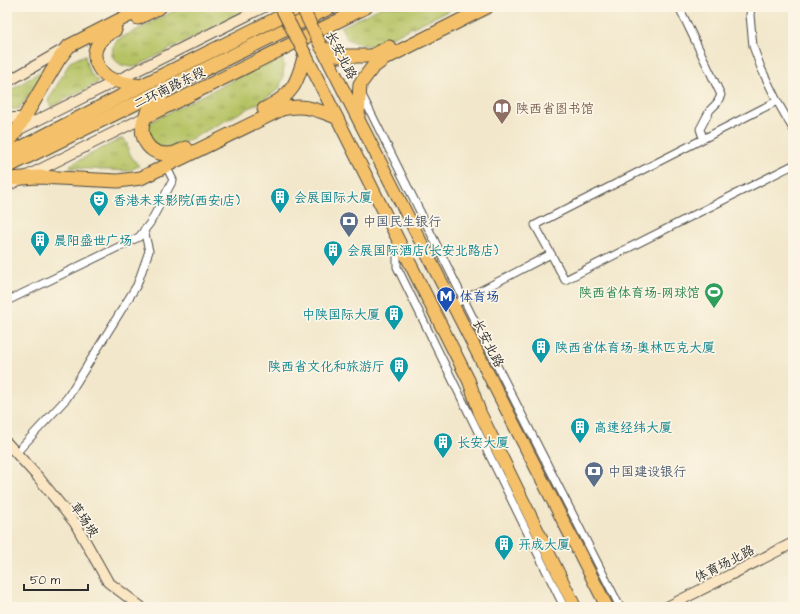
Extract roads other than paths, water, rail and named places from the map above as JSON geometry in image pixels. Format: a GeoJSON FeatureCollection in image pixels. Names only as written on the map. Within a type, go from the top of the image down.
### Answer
{"type":"FeatureCollection","features":[{"type":"Feature","properties":{"kind":"highway"},"geometry":{"type":"LineString","coordinates":[[7,144],[21,124],[59,59],[69,46],[145,7]]}},
{"type":"Feature","properties":{"kind":"highway"},"geometry":{"type":"LineString","coordinates":[[137,85],[116,81],[102,73],[94,60],[94,53],[101,39],[110,32],[160,7]]}},
{"type":"Feature","properties":{"kind":"highway","name":"二环南路东段"},"geometry":{"type":"LineString","coordinates":[[7,155],[137,85],[301,7]]}},
{"type":"Feature","properties":{"kind":"highway","name":"二环南路东段"},"geometry":{"type":"LineString","coordinates":[[7,167],[331,7]]}},
{"type":"Feature","properties":{"kind":"highway"},"geometry":{"type":"LineString","coordinates":[[145,117],[366,7]]}},
{"type":"Feature","properties":{"kind":"highway"},"geometry":{"type":"LineString","coordinates":[[321,46],[340,56],[372,56],[470,7]]}},
{"type":"Feature","properties":{"kind":"highway"},"geometry":{"type":"LineString","coordinates":[[358,116],[360,84],[372,68],[384,59],[487,7]]}},
{"type":"Feature","properties":{"kind":"highway"},"geometry":{"type":"LineString","coordinates":[[168,87],[145,117],[142,134],[145,142],[150,148],[167,154],[176,153],[278,102],[292,91],[299,77],[305,54]]}},
{"type":"Feature","properties":{"kind":"highway"},"geometry":{"type":"LineString","coordinates":[[7,144],[102,98],[137,85]]}},
{"type":"Feature","properties":{"kind":"highway"},"geometry":{"type":"LineString","coordinates":[[7,179],[38,177],[125,181],[141,178],[282,109],[296,106],[308,107],[336,116]]}},
{"type":"Feature","properties":{"kind":"main road"},"geometry":{"type":"LineString","coordinates":[[7,118],[21,124],[39,119],[264,7]]}},
{"type":"Feature","properties":{"kind":"main road"},"geometry":{"type":"LineString","coordinates":[[281,7],[469,381],[480,413],[575,607]]}},
{"type":"Feature","properties":{"kind":"main road","name":"长安北路"},"geometry":{"type":"LineString","coordinates":[[301,7],[358,116],[459,302],[607,607]]}},
{"type":"Feature","properties":{"kind":"main road"},"geometry":{"type":"LineString","coordinates":[[7,82],[69,46]]}},
{"type":"Feature","properties":{"kind":"main road"},"geometry":{"type":"LineString","coordinates":[[7,186],[145,117]]}},
{"type":"Feature","properties":{"kind":"main road","name":"草场坡"},"geometry":{"type":"LineString","coordinates":[[7,443],[38,477],[75,523],[108,582],[141,607]]}},
{"type":"Feature","properties":{"kind":"main road","name":"体育场北路"},"geometry":{"type":"LineString","coordinates":[[668,607],[793,543]]}},
{"type":"Feature","properties":{"kind":"street"},"geometry":{"type":"LineString","coordinates":[[679,7],[721,95],[717,103],[710,110],[700,129],[703,138]]}},
{"type":"Feature","properties":{"kind":"street"},"geometry":{"type":"LineString","coordinates":[[751,7],[753,46],[761,68],[793,129]]}},
{"type":"Feature","properties":{"kind":"street"},"geometry":{"type":"LineString","coordinates":[[359,88],[459,302],[620,607]]}},
{"type":"Feature","properties":{"kind":"street"},"geometry":{"type":"LineString","coordinates":[[777,101],[536,225],[565,280],[793,165]]}},
{"type":"Feature","properties":{"kind":"street"},"geometry":{"type":"LineString","coordinates":[[7,301],[139,237],[150,223],[173,180],[166,166]]}},
{"type":"Feature","properties":{"kind":"street"},"geometry":{"type":"LineString","coordinates":[[16,453],[67,398],[137,285],[149,251],[144,230]]}},
{"type":"Feature","properties":{"kind":"street"},"geometry":{"type":"LineString","coordinates":[[397,239],[397,267],[564,607]]}},
{"type":"Feature","properties":{"kind":"street"},"geometry":{"type":"LineString","coordinates":[[459,302],[551,254]]}},
{"type":"Feature","properties":{"kind":"place","name":"陕西省图书馆"},"geometry":{"type":"Point","coordinates":[502,125]}},
{"type":"Feature","properties":{"kind":"place","name":"会展国际大厦"},"geometry":{"type":"Point","coordinates":[280,214]}},
{"type":"Feature","properties":{"kind":"place","name":"香港未来影院(西安1店)"},"geometry":{"type":"Point","coordinates":[99,217]}},
{"type":"Feature","properties":{"kind":"place","name":"中国民生银行"},"geometry":{"type":"Point","coordinates":[349,238]}},
{"type":"Feature","properties":{"kind":"place","name":"晨阳盛世广场"},"geometry":{"type":"Point","coordinates":[40,257]}},
{"type":"Feature","properties":{"kind":"place","name":"会展国际酒店(长安北路店)"},"geometry":{"type":"Point","coordinates":[333,267]}},
{"type":"Feature","properties":{"kind":"place","name":"陕西省体育场-网球馆"},"geometry":{"type":"Point","coordinates":[714,309]}},
{"type":"Feature","properties":{"kind":"place","name":"体育场"},"geometry":{"type":"Point","coordinates":[446,313]}},
{"type":"Feature","properties":{"kind":"place","name":"中陕国际大厦"},"geometry":{"type":"Point","coordinates":[394,331]}},
{"type":"Feature","properties":{"kind":"place","name":"陕西省体育场-奥林匹克大厦"},"geometry":{"type":"Point","coordinates":[541,364]}},
{"type":"Feature","properties":{"kind":"place","name":"陕西省文化和旅游厅"},"geometry":{"type":"Point","coordinates":[399,383]}},
{"type":"Feature","properties":{"kind":"place","name":"高速经纬大厦"},"geometry":{"type":"Point","coordinates":[580,444]}},
{"type":"Feature","properties":{"kind":"place","name":"长安大厦"},"geometry":{"type":"Point","coordinates":[443,459]}},
{"type":"Feature","properties":{"kind":"place","name":"中国建设银行"},"geometry":{"type":"Point","coordinates":[594,488]}},
{"type":"Feature","properties":{"kind":"place","name":"开成大厦"},"geometry":{"type":"Point","coordinates":[504,561]}}]}
